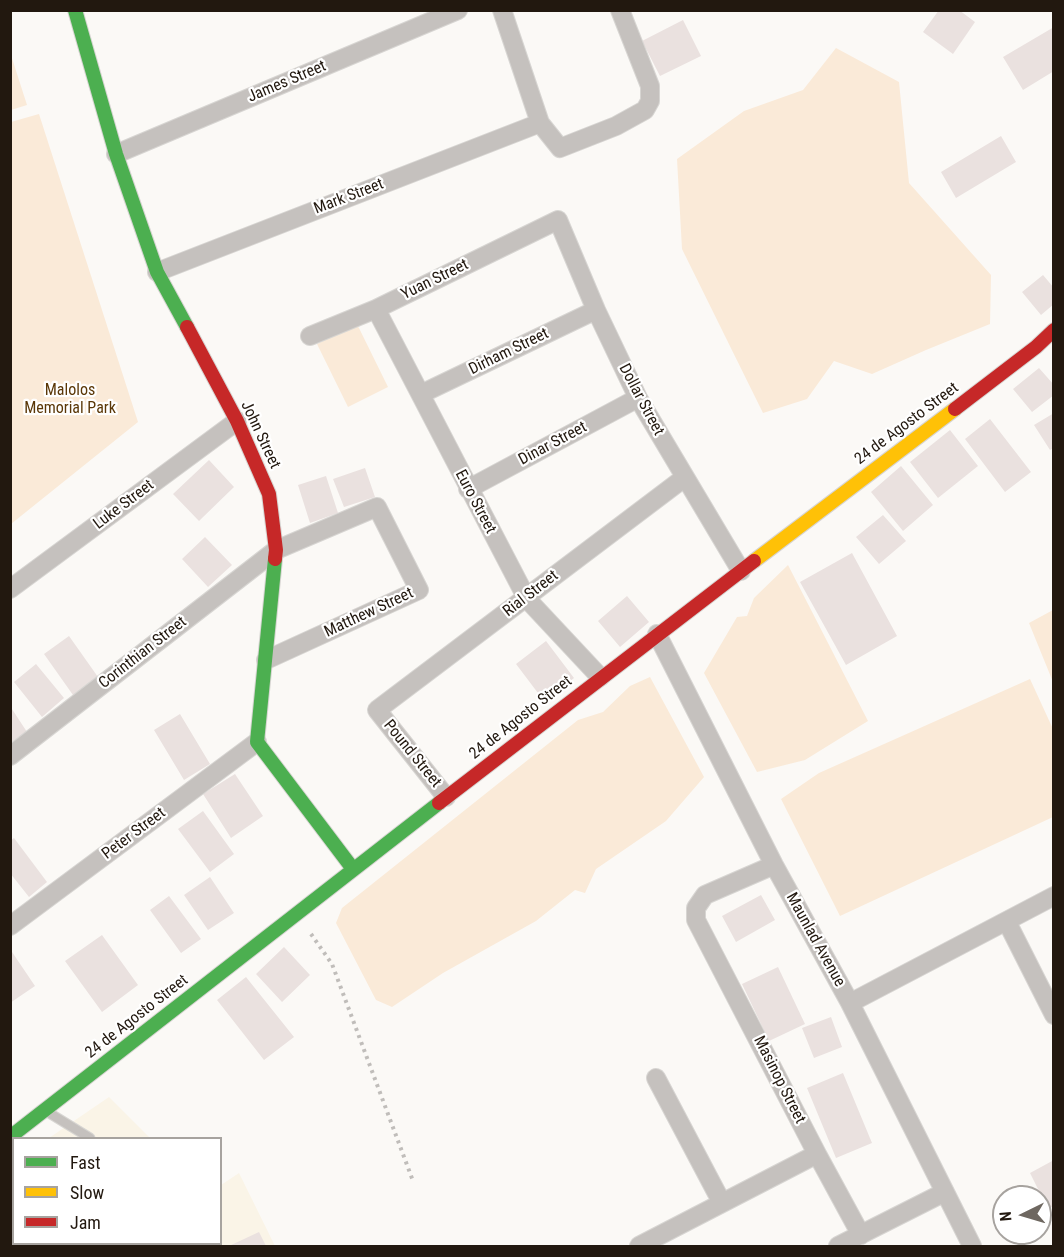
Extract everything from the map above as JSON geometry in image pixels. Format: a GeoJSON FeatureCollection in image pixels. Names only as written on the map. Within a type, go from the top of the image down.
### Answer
{"type":"FeatureCollection","features":[{"type":"Feature","properties":{"kind":"street","name":"John Street"},"geometry":{"type":"LineString","coordinates":[[75,10],[116,154],[157,272],[237,421],[269,495],[276,550],[257,741]]}},
{"type":"Feature","properties":{"kind":"street","name":"James Street"},"geometry":{"type":"LineString","coordinates":[[116,154],[458,10]]}},
{"type":"Feature","properties":{"kind":"street"},"geometry":{"type":"LineString","coordinates":[[502,10],[540,123],[560,148],[616,126],[645,110],[650,101],[650,86],[620,10]]}},
{"type":"Feature","properties":{"kind":"street","name":"Mark Street"},"geometry":{"type":"LineString","coordinates":[[157,272],[540,123]]}},
{"type":"Feature","properties":{"kind":"street","name":"Yuan Street"},"geometry":{"type":"LineString","coordinates":[[310,336],[376,309],[558,220]]}},
{"type":"Feature","properties":{"kind":"street","name":"Dollar Street"},"geometry":{"type":"LineString","coordinates":[[558,220],[596,310],[638,398],[741,571]]}},
{"type":"Feature","properties":{"kind":"street","name":"Euro Street"},"geometry":{"type":"LineString","coordinates":[[376,309],[526,599],[600,677]]}},
{"type":"Feature","properties":{"kind":"street","name":"Dirham Street"},"geometry":{"type":"LineString","coordinates":[[421,394],[596,310]]}},
{"type":"Feature","properties":{"kind":"street","name":"24 de Agosto Street"},"geometry":{"type":"LineString","coordinates":[[10,1137],[600,677],[1036,347],[1053,330]]}},
{"type":"Feature","properties":{"kind":"street","name":"Dinar Street"},"geometry":{"type":"LineString","coordinates":[[468,489],[638,398]]}},
{"type":"Feature","properties":{"kind":"street","name":"Luke Street"},"geometry":{"type":"LineString","coordinates":[[10,589],[237,421]]}},
{"type":"Feature","properties":{"kind":"street","name":"Rial Street"},"geometry":{"type":"LineString","coordinates":[[377,710],[684,478]]}},
{"type":"Feature","properties":{"kind":"street","name":"Matthew Street"},"geometry":{"type":"LineString","coordinates":[[266,660],[419,590],[377,507],[276,550]]}},
{"type":"Feature","properties":{"kind":"street","name":"Corinthian Street"},"geometry":{"type":"LineString","coordinates":[[10,756],[276,550]]}},
{"type":"Feature","properties":{"kind":"street","name":"Maunlad Avenue"},"geometry":{"type":"LineString","coordinates":[[657,634],[774,865],[850,1003],[972,1246]]}},
{"type":"Feature","properties":{"kind":"street","name":"Pound Street"},"geometry":{"type":"LineString","coordinates":[[377,710],[446,797]]}},
{"type":"Feature","properties":{"kind":"street"},"geometry":{"type":"LineString","coordinates":[[257,741],[353,869]]}},
{"type":"Feature","properties":{"kind":"street","name":"Peter Street"},"geometry":{"type":"LineString","coordinates":[[10,926],[257,741]]}},
{"type":"Feature","properties":{"kind":"street","name":"Masinop Street"},"geometry":{"type":"LineString","coordinates":[[774,865],[705,895],[696,908],[696,920],[861,1235]]}},
{"type":"Feature","properties":{"kind":"street"},"geometry":{"type":"LineString","coordinates":[[850,1003],[1053,896]]}},
{"type":"Feature","properties":{"kind":"street"},"geometry":{"type":"LineString","coordinates":[[1007,922],[1053,1016]]}},
{"type":"Feature","properties":{"kind":"street"},"geometry":{"type":"LineString","coordinates":[[656,1078],[722,1203]]}},
{"type":"Feature","properties":{"kind":"street"},"geometry":{"type":"LineString","coordinates":[[639,1246],[817,1154]]}},
{"type":"Feature","properties":{"kind":"street"},"geometry":{"type":"LineString","coordinates":[[838,1246],[945,1192]]}},
{"type":"Feature","properties":{"kind":"lane"},"geometry":{"type":"LineString","coordinates":[[44,1110],[88,1137]]}},
{"type":"Feature","properties":{"kind":"path"},"geometry":{"type":"LineString","coordinates":[[296,914],[333,964],[413,1181]]}},
{"type":"Feature","properties":{"kind":"shaded area"},"geometry":{"type":"Polygon","coordinates":[[[109,1097],[149,1137],[50,1137],[109,1097]]]}},
{"type":"Feature","properties":{"kind":"shaded area"},"geometry":{"type":"Polygon","coordinates":[[[12,1164],[12,1245],[222,1245],[222,1184],[239,1173],[275,1246],[11,1246],[10,1165],[12,1164]]]}},
{"type":"Feature","properties":{"kind":"green space"},"geometry":{"type":"Polygon","coordinates":[[[836,48],[899,82],[909,183],[991,275],[990,324],[872,374],[834,361],[807,399],[763,413],[682,249],[677,159],[744,111],[803,90],[836,48]]]}},
{"type":"Feature","properties":{"kind":"green space"},"geometry":{"type":"Polygon","coordinates":[[[10,52],[27,105],[11,110],[10,110],[10,52]]]}},
{"type":"Feature","properties":{"kind":"green space","name":"Malolos Memorial Park"},"geometry":{"type":"Polygon","coordinates":[[[39,114],[138,422],[11,524],[11,122],[39,114]]]}},
{"type":"Feature","properties":{"kind":"green space"},"geometry":{"type":"Polygon","coordinates":[[[357,324],[388,387],[348,407],[317,344],[357,324]]]}},
{"type":"Feature","properties":{"kind":"green space"},"geometry":{"type":"Polygon","coordinates":[[[788,565],[868,721],[805,760],[757,772],[704,673],[737,617],[747,616],[754,598],[788,565]]]}},
{"type":"Feature","properties":{"kind":"green space"},"geometry":{"type":"Polygon","coordinates":[[[1053,610],[1053,682],[1029,623],[1053,610]]]}},
{"type":"Feature","properties":{"kind":"green space"},"geometry":{"type":"Polygon","coordinates":[[[650,677],[704,777],[666,821],[596,869],[585,893],[575,890],[536,921],[443,973],[392,1007],[376,1000],[336,923],[342,908],[578,720],[603,712],[630,686],[650,677]]]}},
{"type":"Feature","properties":{"kind":"green space"},"geometry":{"type":"Polygon","coordinates":[[[1030,679],[1053,729],[1053,817],[840,916],[781,799],[819,773],[1030,679]]]}},
{"type":"Feature","properties":{"kind":"building"},"geometry":{"type":"Polygon","coordinates":[[[939,10],[959,10],[975,22],[953,54],[923,32],[939,10]]]}},
{"type":"Feature","properties":{"kind":"building"},"geometry":{"type":"Polygon","coordinates":[[[683,20],[701,56],[660,76],[642,41],[683,20]]]}},
{"type":"Feature","properties":{"kind":"building"},"geometry":{"type":"Polygon","coordinates":[[[1054,27],[1054,71],[1023,90],[1003,57],[1054,27]]]}},
{"type":"Feature","properties":{"kind":"building"},"geometry":{"type":"Polygon","coordinates":[[[1001,136],[1016,162],[956,198],[941,172],[1001,136]]]}},
{"type":"Feature","properties":{"kind":"building"},"geometry":{"type":"Polygon","coordinates":[[[1043,275],[1054,288],[1054,304],[1041,315],[1022,292],[1043,275]]]}},
{"type":"Feature","properties":{"kind":"building"},"geometry":{"type":"Polygon","coordinates":[[[1039,368],[1054,385],[1054,395],[1032,412],[1013,389],[1039,368]]]}},
{"type":"Feature","properties":{"kind":"building"},"geometry":{"type":"Polygon","coordinates":[[[1054,413],[1054,448],[1050,450],[1034,425],[1054,413]]]}},
{"type":"Feature","properties":{"kind":"building"},"geometry":{"type":"Polygon","coordinates":[[[990,419],[1031,472],[1005,492],[965,439],[990,419]]]}},
{"type":"Feature","properties":{"kind":"building"},"geometry":{"type":"Polygon","coordinates":[[[950,430],[978,466],[938,498],[910,462],[950,430]]]}},
{"type":"Feature","properties":{"kind":"building"},"geometry":{"type":"Polygon","coordinates":[[[209,460],[234,487],[199,521],[173,494],[209,460]]]}},
{"type":"Feature","properties":{"kind":"building"},"geometry":{"type":"Polygon","coordinates":[[[901,466],[933,505],[903,531],[871,492],[901,466]]]}},
{"type":"Feature","properties":{"kind":"building"},"geometry":{"type":"Polygon","coordinates":[[[365,468],[375,497],[344,507],[333,479],[365,468]]]}},
{"type":"Feature","properties":{"kind":"building"},"geometry":{"type":"Polygon","coordinates":[[[326,476],[338,513],[310,523],[298,485],[326,476]]]}},
{"type":"Feature","properties":{"kind":"building"},"geometry":{"type":"Polygon","coordinates":[[[883,515],[906,541],[879,564],[856,537],[883,515]]]}},
{"type":"Feature","properties":{"kind":"building"},"geometry":{"type":"Polygon","coordinates":[[[205,537],[232,565],[208,587],[182,559],[205,537]]]}},
{"type":"Feature","properties":{"kind":"building"},"geometry":{"type":"Polygon","coordinates":[[[852,553],[897,636],[846,665],[800,582],[852,553]]]}},
{"type":"Feature","properties":{"kind":"building"},"geometry":{"type":"Polygon","coordinates":[[[627,596],[649,622],[620,647],[598,621],[627,596]]]}},
{"type":"Feature","properties":{"kind":"building"},"geometry":{"type":"Polygon","coordinates":[[[69,636],[98,677],[73,695],[44,654],[69,636]]]}},
{"type":"Feature","properties":{"kind":"building"},"geometry":{"type":"Polygon","coordinates":[[[546,641],[574,678],[544,701],[516,664],[546,641]]]}},
{"type":"Feature","properties":{"kind":"building"},"geometry":{"type":"Polygon","coordinates":[[[36,664],[64,698],[42,717],[14,682],[36,664]]]}},
{"type":"Feature","properties":{"kind":"building"},"geometry":{"type":"Polygon","coordinates":[[[10,706],[27,732],[10,743],[10,706]]]}},
{"type":"Feature","properties":{"kind":"building"},"geometry":{"type":"Polygon","coordinates":[[[180,714],[210,764],[184,780],[154,730],[180,714]]]}},
{"type":"Feature","properties":{"kind":"building"},"geometry":{"type":"Polygon","coordinates":[[[235,774],[263,816],[231,838],[203,794],[235,774]]]}},
{"type":"Feature","properties":{"kind":"building"},"geometry":{"type":"Polygon","coordinates":[[[203,811],[234,854],[210,872],[178,829],[203,811]]]}},
{"type":"Feature","properties":{"kind":"building"},"geometry":{"type":"Polygon","coordinates":[[[14,838],[47,882],[29,897],[10,873],[10,841],[14,838]]]}},
{"type":"Feature","properties":{"kind":"building"},"geometry":{"type":"Polygon","coordinates":[[[210,877],[234,913],[208,930],[184,895],[210,877]]]}},
{"type":"Feature","properties":{"kind":"building"},"geometry":{"type":"Polygon","coordinates":[[[761,895],[775,920],[736,942],[722,916],[761,895]]]}},
{"type":"Feature","properties":{"kind":"building"},"geometry":{"type":"Polygon","coordinates":[[[169,896],[201,939],[181,953],[150,910],[169,896]]]}},
{"type":"Feature","properties":{"kind":"building"},"geometry":{"type":"Polygon","coordinates":[[[102,935],[138,985],[102,1012],[65,961],[102,935]]]}},
{"type":"Feature","properties":{"kind":"building"},"geometry":{"type":"Polygon","coordinates":[[[284,947],[310,975],[282,1002],[256,974],[284,947]]]}},
{"type":"Feature","properties":{"kind":"building"},"geometry":{"type":"Polygon","coordinates":[[[10,949],[35,986],[10,1003],[10,949]]]}},
{"type":"Feature","properties":{"kind":"building"},"geometry":{"type":"Polygon","coordinates":[[[778,967],[805,1024],[769,1041],[742,984],[778,967]]]}},
{"type":"Feature","properties":{"kind":"building"},"geometry":{"type":"Polygon","coordinates":[[[246,977],[294,1037],[264,1060],[217,1000],[246,977]]]}},
{"type":"Feature","properties":{"kind":"building"},"geometry":{"type":"Polygon","coordinates":[[[831,1017],[842,1047],[814,1058],[802,1028],[831,1017]]]}},
{"type":"Feature","properties":{"kind":"building"},"geometry":{"type":"Polygon","coordinates":[[[843,1073],[872,1143],[836,1158],[807,1088],[843,1073]]]}},
{"type":"Feature","properties":{"kind":"building"},"geometry":{"type":"Polygon","coordinates":[[[1054,1160],[1054,1206],[1052,1207],[1052,1185],[1036,1185],[1030,1173],[1054,1160]]]}},
{"type":"Feature","properties":{"kind":"building"},"geometry":{"type":"Polygon","coordinates":[[[259,1232],[266,1246],[229,1246],[259,1232]]]}},
{"type":"Feature","properties":{"kind":"building"},"geometry":{"type":"Polygon","coordinates":[[[43,1245],[125,1245],[122,1246],[43,1245]]]}},
{"type":"Feature","properties":{"kind":"traffic: fast"},"geometry":{"type":"LineString","coordinates":[[75,10],[116,154],[157,272],[187,327]]}},
{"type":"Feature","properties":{"kind":"traffic: fast"},"geometry":{"type":"LineString","coordinates":[[275,559],[257,742],[353,869]]}},
{"type":"Feature","properties":{"kind":"traffic: fast"},"geometry":{"type":"LineString","coordinates":[[10,1137],[439,803]]}},
{"type":"Feature","properties":{"kind":"traffic: slow"},"geometry":{"type":"LineString","coordinates":[[754,561],[955,409]]}},
{"type":"Feature","properties":{"kind":"traffic: jam"},"geometry":{"type":"LineString","coordinates":[[187,327],[237,421],[269,494],[276,550],[275,559]]}},
{"type":"Feature","properties":{"kind":"traffic: jam"},"geometry":{"type":"LineString","coordinates":[[955,409],[1036,347],[1054,330]]}},
{"type":"Feature","properties":{"kind":"traffic: jam"},"geometry":{"type":"LineString","coordinates":[[439,803],[754,561]]}}]}
